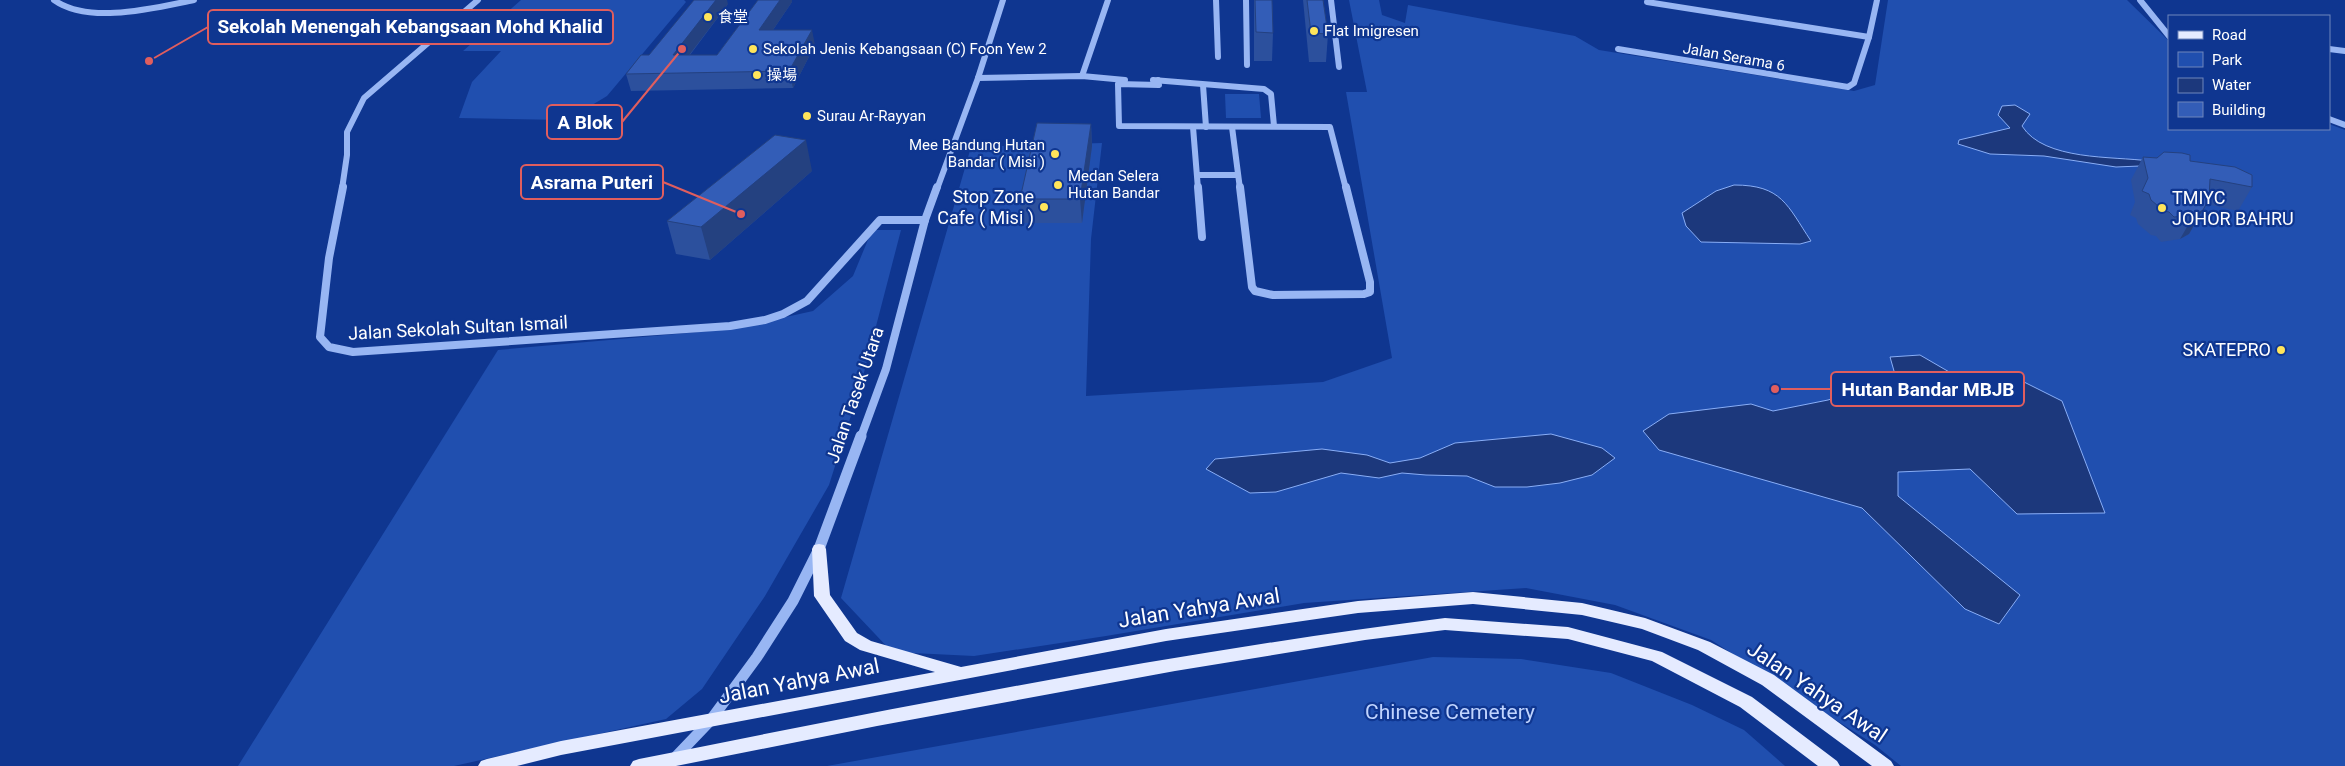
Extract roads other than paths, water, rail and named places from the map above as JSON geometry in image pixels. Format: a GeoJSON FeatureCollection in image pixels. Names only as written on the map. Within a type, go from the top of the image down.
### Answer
{"type":"FeatureCollection","features":[{"type":"Feature","properties":{"kind":"main road"},"geometry":{"type":"LineString","coordinates":[[819,549],[822,596],[851,637],[866,646],[959,672]]}},
{"type":"Feature","properties":{"kind":"main road","name":"Jalan Yahya Awal"},"geometry":{"type":"LineString","coordinates":[[487,766],[561,748],[959,672],[1166,635],[1358,607],[1472,598],[1528,602],[1582,609],[1645,624],[1704,646],[1768,680],[1885,766]]}},
{"type":"Feature","properties":{"kind":"main road"},"geometry":{"type":"LineString","coordinates":[[638,766],[671,762],[1175,664],[1365,634],[1445,624],[1568,633],[1656,656],[1746,702],[1831,766]]}},
{"type":"Feature","properties":{"kind":"street"},"geometry":{"type":"LineString","coordinates":[[54,0],[58,5],[69,8],[110,12],[145,10],[194,0]]}},
{"type":"Feature","properties":{"kind":"street","name":"Jalan Sekolah Sultan Ismail"},"geometry":{"type":"LineString","coordinates":[[478,0],[364,98],[347,132],[347,155],[339,213],[329,258],[320,337],[329,347],[353,352],[413,349],[730,326],[764,320],[783,314],[808,301],[880,220],[926,220]]}},
{"type":"Feature","properties":{"kind":"street","name":"Jalan Tasek Utara"},"geometry":{"type":"LineString","coordinates":[[671,762],[710,721],[757,657],[793,601],[819,549],[886,369],[926,220],[978,78],[1003,0]]}},
{"type":"Feature","properties":{"kind":"street"},"geometry":{"type":"LineString","coordinates":[[1082,76],[1108,0]]}},
{"type":"Feature","properties":{"kind":"street"},"geometry":{"type":"LineString","coordinates":[[1216,0],[1218,56]]}},
{"type":"Feature","properties":{"kind":"street"},"geometry":{"type":"LineString","coordinates":[[1246,0],[1247,65]]}},
{"type":"Feature","properties":{"kind":"street"},"geometry":{"type":"LineString","coordinates":[[1331,0],[1339,67]]}},
{"type":"Feature","properties":{"kind":"street"},"geometry":{"type":"LineString","coordinates":[[1647,2],[1869,37],[1877,0]]}},
{"type":"Feature","properties":{"kind":"street"},"geometry":{"type":"LineString","coordinates":[[2140,0],[2168,35]]}},
{"type":"Feature","properties":{"kind":"street","name":"Jalan Serama 6"},"geometry":{"type":"LineString","coordinates":[[1618,49],[1846,88],[1854,83],[1869,37]]}},
{"type":"Feature","properties":{"kind":"street"},"geometry":{"type":"LineString","coordinates":[[2330,49],[2345,50]]}},
{"type":"Feature","properties":{"kind":"street"},"geometry":{"type":"LineString","coordinates":[[978,78],[1082,76],[1260,88],[1269,92],[1274,126]]}},
{"type":"Feature","properties":{"kind":"street"},"geometry":{"type":"LineString","coordinates":[[1158,80],[1159,85],[1118,84],[1119,126],[1330,127],[1370,282],[1370,291],[1368,293],[1273,295],[1255,291],[1252,287],[1232,127]]}},
{"type":"Feature","properties":{"kind":"street"},"geometry":{"type":"LineString","coordinates":[[1203,85],[1206,127]]}},
{"type":"Feature","properties":{"kind":"street"},"geometry":{"type":"LineString","coordinates":[[2330,119],[2345,125]]}},
{"type":"Feature","properties":{"kind":"street"},"geometry":{"type":"LineString","coordinates":[[1193,127],[1202,237]]}},
{"type":"Feature","properties":{"kind":"street"},"geometry":{"type":"LineString","coordinates":[[1197,175],[1238,175]]}},
{"type":"Feature","properties":{"kind":"water"},"geometry":{"type":"Polygon","coordinates":[[[2015,105],[2030,114],[2022,126],[2032,137],[2046,146],[2080,155],[2149,161],[2140,166],[2116,167],[2044,156],[1990,154],[1958,144],[1959,140],[2010,128],[1998,115],[2002,106],[2015,105]]]}},
{"type":"Feature","properties":{"kind":"water"},"geometry":{"type":"Polygon","coordinates":[[[1734,185],[1750,186],[1773,193],[1789,207],[1811,241],[1800,244],[1701,242],[1686,226],[1682,213],[1716,191],[1734,185]]]}},
{"type":"Feature","properties":{"kind":"water"},"geometry":{"type":"Polygon","coordinates":[[[1920,355],[1951,373],[2018,379],[2062,401],[2105,513],[2017,514],[1970,469],[1898,472],[1898,496],[2020,595],[1999,624],[1965,609],[1862,508],[1659,450],[1643,431],[1669,414],[1751,404],[1773,411],[1828,400],[1896,378],[1890,357],[1920,355]]]}},
{"type":"Feature","properties":{"kind":"water"},"geometry":{"type":"Polygon","coordinates":[[[1551,434],[1602,448],[1615,458],[1592,475],[1560,483],[1527,487],[1495,487],[1467,476],[1402,473],[1379,478],[1341,473],[1276,492],[1250,493],[1206,469],[1215,459],[1322,449],[1367,455],[1390,463],[1420,458],[1455,443],[1551,434]]]}},
{"type":"Feature","properties":{"kind":"place","name":"食堂"},"geometry":{"type":"Point","coordinates":[708,17]}},
{"type":"Feature","properties":{"kind":"place","name":"Flat Imigresen"},"geometry":{"type":"Point","coordinates":[1314,31]}},
{"type":"Feature","properties":{"kind":"place","name":"A Blok"},"geometry":{"type":"Point","coordinates":[682,49]}},
{"type":"Feature","properties":{"kind":"place","name":"Sekolah Jenis Kebangsaan (C) Foon Yew 2"},"geometry":{"type":"Point","coordinates":[753,49]}},
{"type":"Feature","properties":{"kind":"place","name":"Sekolah Menengah Kebangsaan Mohd Khalid"},"geometry":{"type":"Point","coordinates":[149,61]}},
{"type":"Feature","properties":{"kind":"place","name":"操場"},"geometry":{"type":"Point","coordinates":[757,75]}},
{"type":"Feature","properties":{"kind":"place","name":"Surau Ar-Rayyan"},"geometry":{"type":"Point","coordinates":[807,116]}},
{"type":"Feature","properties":{"kind":"place","name":"Mee Bandung Hutan Bandar ( Misi )"},"geometry":{"type":"Point","coordinates":[1055,154]}},
{"type":"Feature","properties":{"kind":"place","name":"Medan Selera Hutan Bandar"},"geometry":{"type":"Point","coordinates":[1058,185]}},
{"type":"Feature","properties":{"kind":"place","name":"Stop Zone Cafe ( Misi )"},"geometry":{"type":"Point","coordinates":[1044,207]}},
{"type":"Feature","properties":{"kind":"place","name":"TMIYC JOHOR BAHRU"},"geometry":{"type":"Point","coordinates":[2162,208]}},
{"type":"Feature","properties":{"kind":"place","name":"Asrama Puteri"},"geometry":{"type":"Point","coordinates":[741,214]}},
{"type":"Feature","properties":{"kind":"place","name":"SKATEPRO"},"geometry":{"type":"Point","coordinates":[2281,350]}},
{"type":"Feature","properties":{"kind":"place","name":"Hutan Bandar MBJB"},"geometry":{"type":"Point","coordinates":[1775,389]}},
{"type":"Feature","properties":{"kind":"park label","name":"Chinese Cemetery"},"geometry":{"type":"Point","coordinates":[1450,712]}}]}
